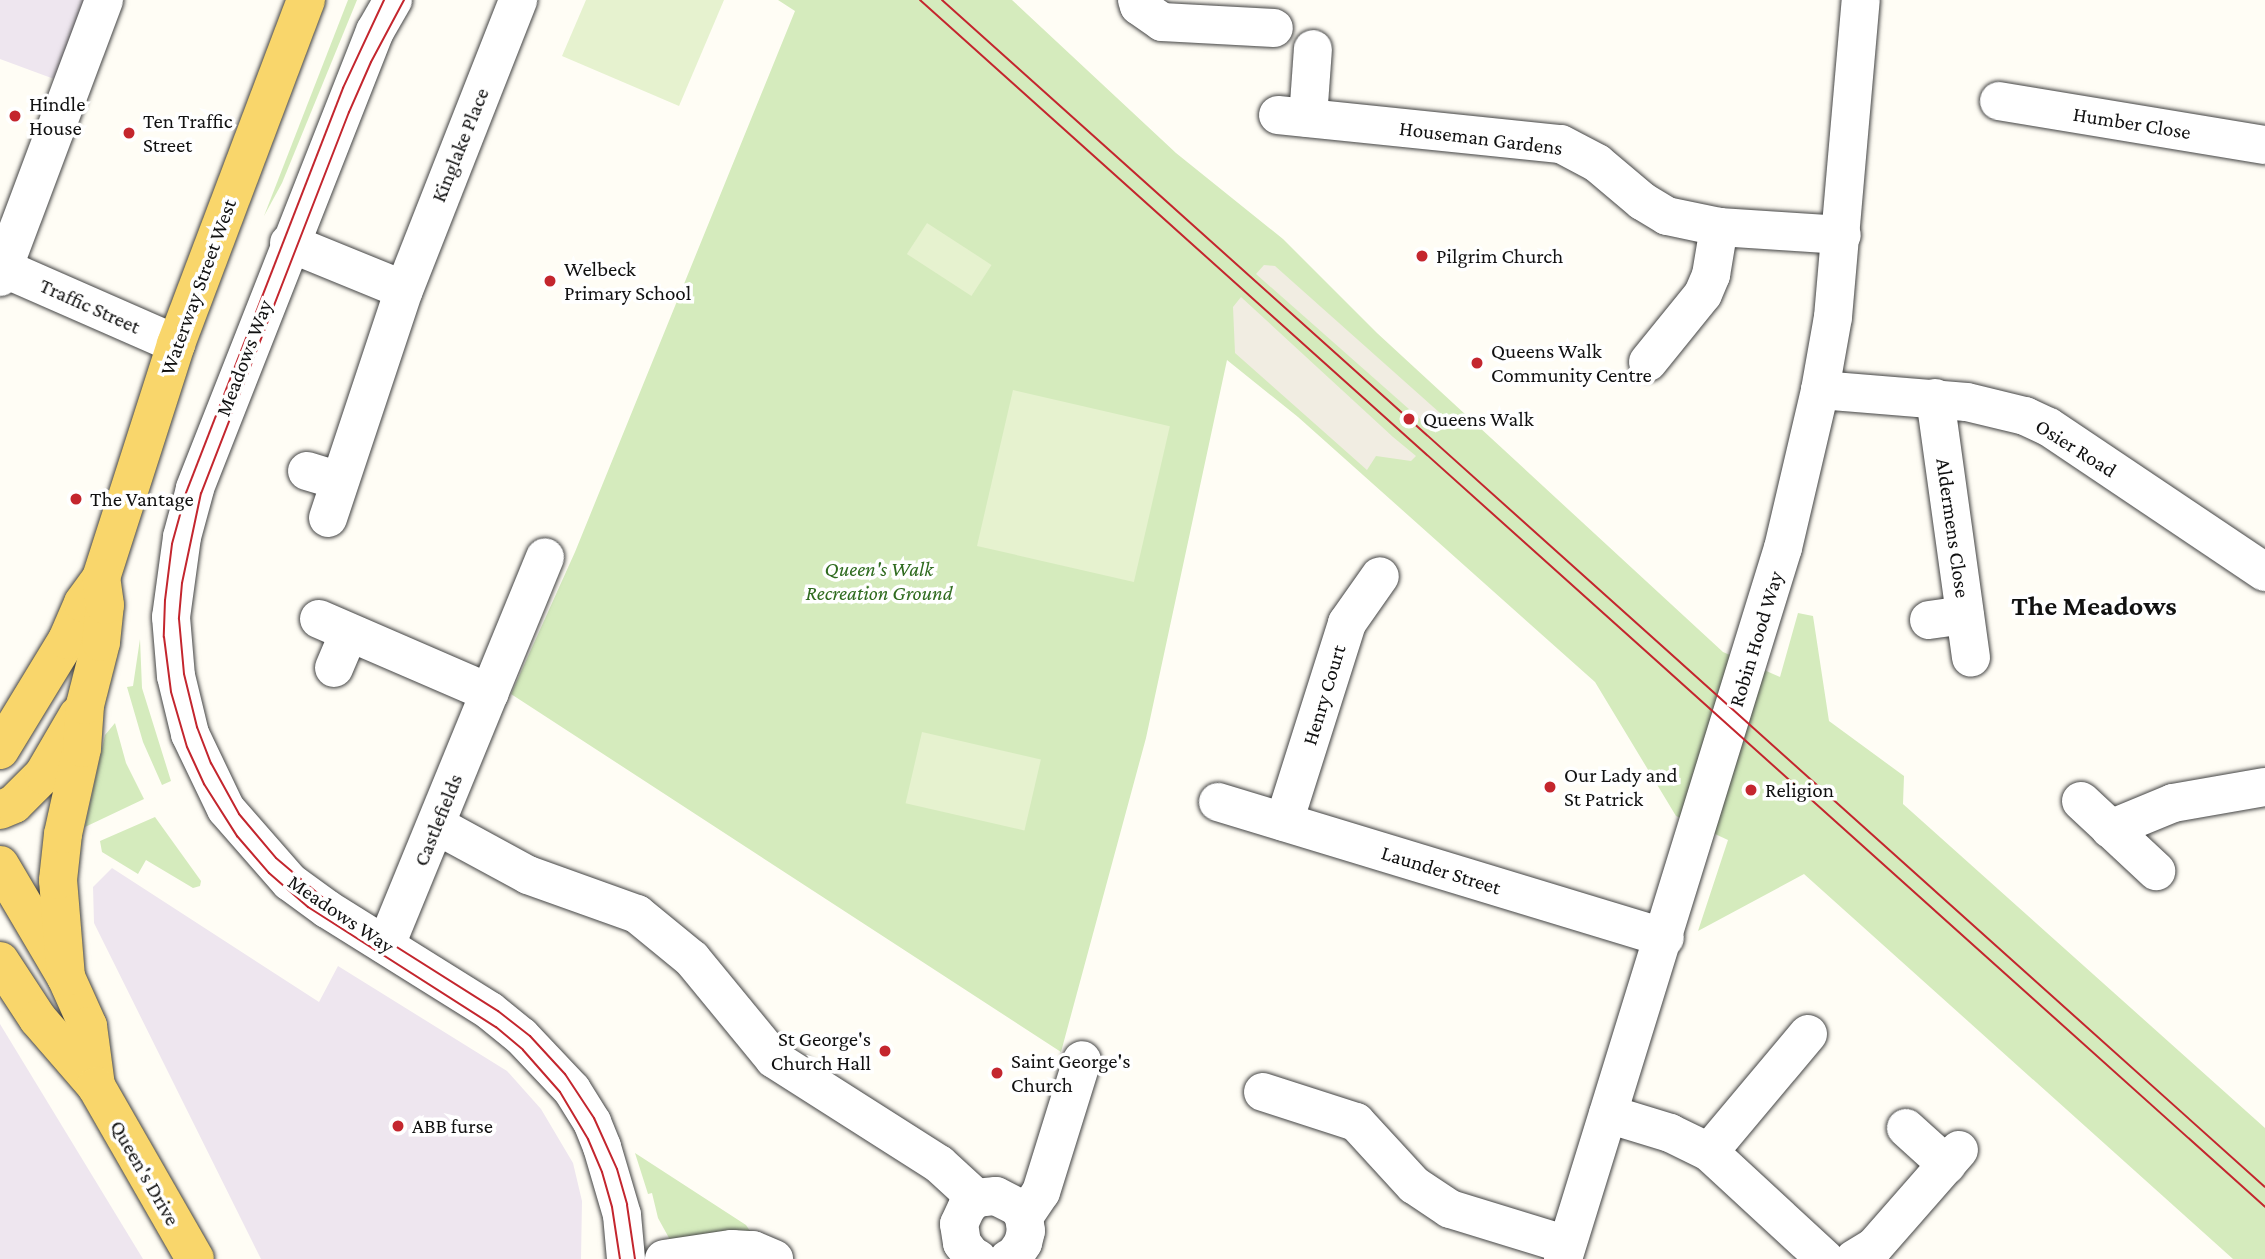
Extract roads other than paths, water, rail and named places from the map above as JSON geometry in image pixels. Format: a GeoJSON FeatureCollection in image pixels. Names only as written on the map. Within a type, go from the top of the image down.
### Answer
{"type":"FeatureCollection","features":[{"type":"Feature","properties":{"kind":"main road","name":"Waterway Street West"},"geometry":{"type":"LineString","coordinates":[[0,750],[67,640],[83,603],[101,578],[176,344],[306,0]]}},
{"type":"Feature","properties":{"kind":"main road","name":"Waterway Street West"},"geometry":{"type":"LineString","coordinates":[[66,977],[58,880],[63,834],[82,748],[85,705],[101,642],[105,605],[101,578]]}},
{"type":"Feature","properties":{"kind":"main road"},"geometry":{"type":"LineString","coordinates":[[0,706],[36,693]]}},
{"type":"Feature","properties":{"kind":"main road","name":"Waterway Street West"},"geometry":{"type":"LineString","coordinates":[[0,810],[14,804],[43,775],[85,705]]}},
{"type":"Feature","properties":{"kind":"main road","name":"Queen's Drive"},"geometry":{"type":"LineString","coordinates":[[0,864],[66,977],[88,1026],[96,1086]]}},
{"type":"Feature","properties":{"kind":"main road","name":"Queen's Drive"},"geometry":{"type":"LineString","coordinates":[[0,961],[38,1019],[96,1086],[195,1259]]}},
{"type":"Feature","properties":{"kind":"street","name":"Traffic Street"},"geometry":{"type":"LineString","coordinates":[[104,0],[2,273],[176,344]]}},
{"type":"Feature","properties":{"kind":"street","name":"Meadows Way"},"geometry":{"type":"LineString","coordinates":[[393,0],[375,31],[289,243],[200,476],[182,537],[171,617],[176,676],[190,734],[200,760],[226,809],[290,882],[490,1011],[521,1036],[572,1090],[592,1122],[606,1160],[622,1215],[626,1259]]}},
{"type":"Feature","properties":{"kind":"street","name":"Kinglake Place"},"geometry":{"type":"LineString","coordinates":[[328,518],[324,476],[404,290],[518,0]]}},
{"type":"Feature","properties":{"kind":"street"},"geometry":{"type":"LineString","coordinates":[[1138,0],[1139,6],[1163,22],[1274,27]]}},
{"type":"Feature","properties":{"kind":"street","name":"Robin Hood Way"},"geometry":{"type":"LineString","coordinates":[[1565,1252],[1665,938],[1783,548],[1820,390],[1842,235],[1861,0]]}},
{"type":"Feature","properties":{"kind":"street","name":"Houseman Gardens"},"geometry":{"type":"LineString","coordinates":[[1313,49],[1293,117],[1561,144],[1597,163],[1659,212],[1718,227],[1842,235]]}},
{"type":"Feature","properties":{"kind":"street","name":"Humber Close"},"geometry":{"type":"LineString","coordinates":[[2000,102],[2265,145]]}},
{"type":"Feature","properties":{"kind":"street"},"geometry":{"type":"LineString","coordinates":[[1648,362],[1703,294],[1711,275],[1718,227]]}},
{"type":"Feature","properties":{"kind":"street"},"geometry":{"type":"LineString","coordinates":[[289,243],[404,290]]}},
{"type":"Feature","properties":{"kind":"street","name":"Osier Road"},"geometry":{"type":"LineString","coordinates":[[1820,390],[1935,398],[1996,407],[2049,427],[2265,572]]}},
{"type":"Feature","properties":{"kind":"street","name":"Aldermens Close"},"geometry":{"type":"LineString","coordinates":[[1935,398],[1947,617],[1971,658]]}},
{"type":"Feature","properties":{"kind":"street","name":"Castlefields"},"geometry":{"type":"LineString","coordinates":[[386,945],[545,557]]}},
{"type":"Feature","properties":{"kind":"street","name":"Henry Court"},"geometry":{"type":"LineString","coordinates":[[1284,822],[1347,623],[1380,576]]}},
{"type":"Feature","properties":{"kind":"street"},"geometry":{"type":"LineString","coordinates":[[334,668],[334,626],[490,693]]}},
{"type":"Feature","properties":{"kind":"street"},"geometry":{"type":"LineString","coordinates":[[2110,829],[2174,803],[2265,787]]}},
{"type":"Feature","properties":{"kind":"street","name":"Launder Street"},"geometry":{"type":"LineString","coordinates":[[1218,802],[1665,938]]}},
{"type":"Feature","properties":{"kind":"street"},"geometry":{"type":"LineString","coordinates":[[2081,802],[2156,871]]}},
{"type":"Feature","properties":{"kind":"street"},"geometry":{"type":"LineString","coordinates":[[436,825],[528,875],[637,914],[692,959],[774,1059],[939,1164],[976,1198]]}},
{"type":"Feature","properties":{"kind":"street"},"geometry":{"type":"LineString","coordinates":[[1709,1152],[1808,1034]]}},
{"type":"Feature","properties":{"kind":"street"},"geometry":{"type":"LineString","coordinates":[[1024,1217],[1041,1192],[1082,1060]]}},
{"type":"Feature","properties":{"kind":"street"},"geometry":{"type":"LineString","coordinates":[[1263,1092],[1356,1122],[1414,1185],[1450,1209],[1565,1252]]}},
{"type":"Feature","properties":{"kind":"street"},"geometry":{"type":"LineString","coordinates":[[1608,1114],[1670,1133],[1709,1152],[1825,1259]]}},
{"type":"Feature","properties":{"kind":"street"},"geometry":{"type":"LineString","coordinates":[[1854,1259],[1874,1247],[1953,1157],[1906,1128]]}},
{"type":"Feature","properties":{"kind":"street"},"geometry":{"type":"LineString","coordinates":[[978,1259],[971,1255],[962,1242],[959,1224],[967,1207],[976,1198],[996,1196],[1008,1199],[1024,1217],[1026,1231],[1023,1243],[1008,1259]]}},
{"type":"Feature","properties":{"kind":"street"},"geometry":{"type":"LineString","coordinates":[[664,1259],[732,1249],[753,1250],[774,1259]]}},
{"type":"Feature","properties":{"kind":"tram line"},"geometry":{"type":"LineString","coordinates":[[384,0],[343,88],[186,493],[172,544],[165,600],[164,637],[171,692],[187,747],[204,784],[237,836],[269,873],[308,907],[496,1027],[523,1050],[560,1092],[588,1139],[602,1172],[612,1207],[620,1259]]}},
{"type":"Feature","properties":{"kind":"tram line"},"geometry":{"type":"LineString","coordinates":[[404,0],[371,62],[349,112],[201,493],[182,583],[179,619],[184,674],[197,727],[211,763],[239,814],[276,858],[335,908],[498,1011],[530,1036],[565,1074],[594,1118],[617,1169],[627,1205],[635,1259]]}},
{"type":"Feature","properties":{"kind":"tram line"},"geometry":{"type":"LineString","coordinates":[[920,0],[2265,1207]]}},
{"type":"Feature","properties":{"kind":"tram line"},"geometry":{"type":"LineString","coordinates":[[942,0],[2265,1187]]}},
{"type":"Feature","properties":{"kind":"place","name":"Hindle House"},"geometry":{"type":"Point","coordinates":[15,116]}},
{"type":"Feature","properties":{"kind":"place","name":"Ten Traffic Street"},"geometry":{"type":"Point","coordinates":[129,133]}},
{"type":"Feature","properties":{"kind":"place","name":"Pilgrim Church"},"geometry":{"type":"Point","coordinates":[1422,256]}},
{"type":"Feature","properties":{"kind":"place","name":"Welbeck Primary School"},"geometry":{"type":"Point","coordinates":[550,281]}},
{"type":"Feature","properties":{"kind":"place","name":"Queens Walk Community Centre"},"geometry":{"type":"Point","coordinates":[1477,363]}},
{"type":"Feature","properties":{"kind":"place","name":"Queens Walk"},"geometry":{"type":"Point","coordinates":[1409,419]}},
{"type":"Feature","properties":{"kind":"place","name":"The Vantage"},"geometry":{"type":"Point","coordinates":[76,499]}},
{"type":"Feature","properties":{"kind":"place","name":"Our Lady and St Patrick"},"geometry":{"type":"Point","coordinates":[1550,787]}},
{"type":"Feature","properties":{"kind":"place","name":"Religion"},"geometry":{"type":"Point","coordinates":[1751,790]}},
{"type":"Feature","properties":{"kind":"place","name":"St George's Church Hall"},"geometry":{"type":"Point","coordinates":[885,1051]}},
{"type":"Feature","properties":{"kind":"place","name":"Saint George's Church"},"geometry":{"type":"Point","coordinates":[997,1073]}},
{"type":"Feature","properties":{"kind":"place","name":"ABB furse"},"geometry":{"type":"Point","coordinates":[398,1126]}},
{"type":"Feature","properties":{"kind":"district","name":"The Meadows"},"geometry":{"type":"Point","coordinates":[2094,606]}},
{"type":"Feature","properties":{"kind":"park label","name":"Queen's Walk Recreation Ground"},"geometry":{"type":"Point","coordinates":[879,581]}}]}
